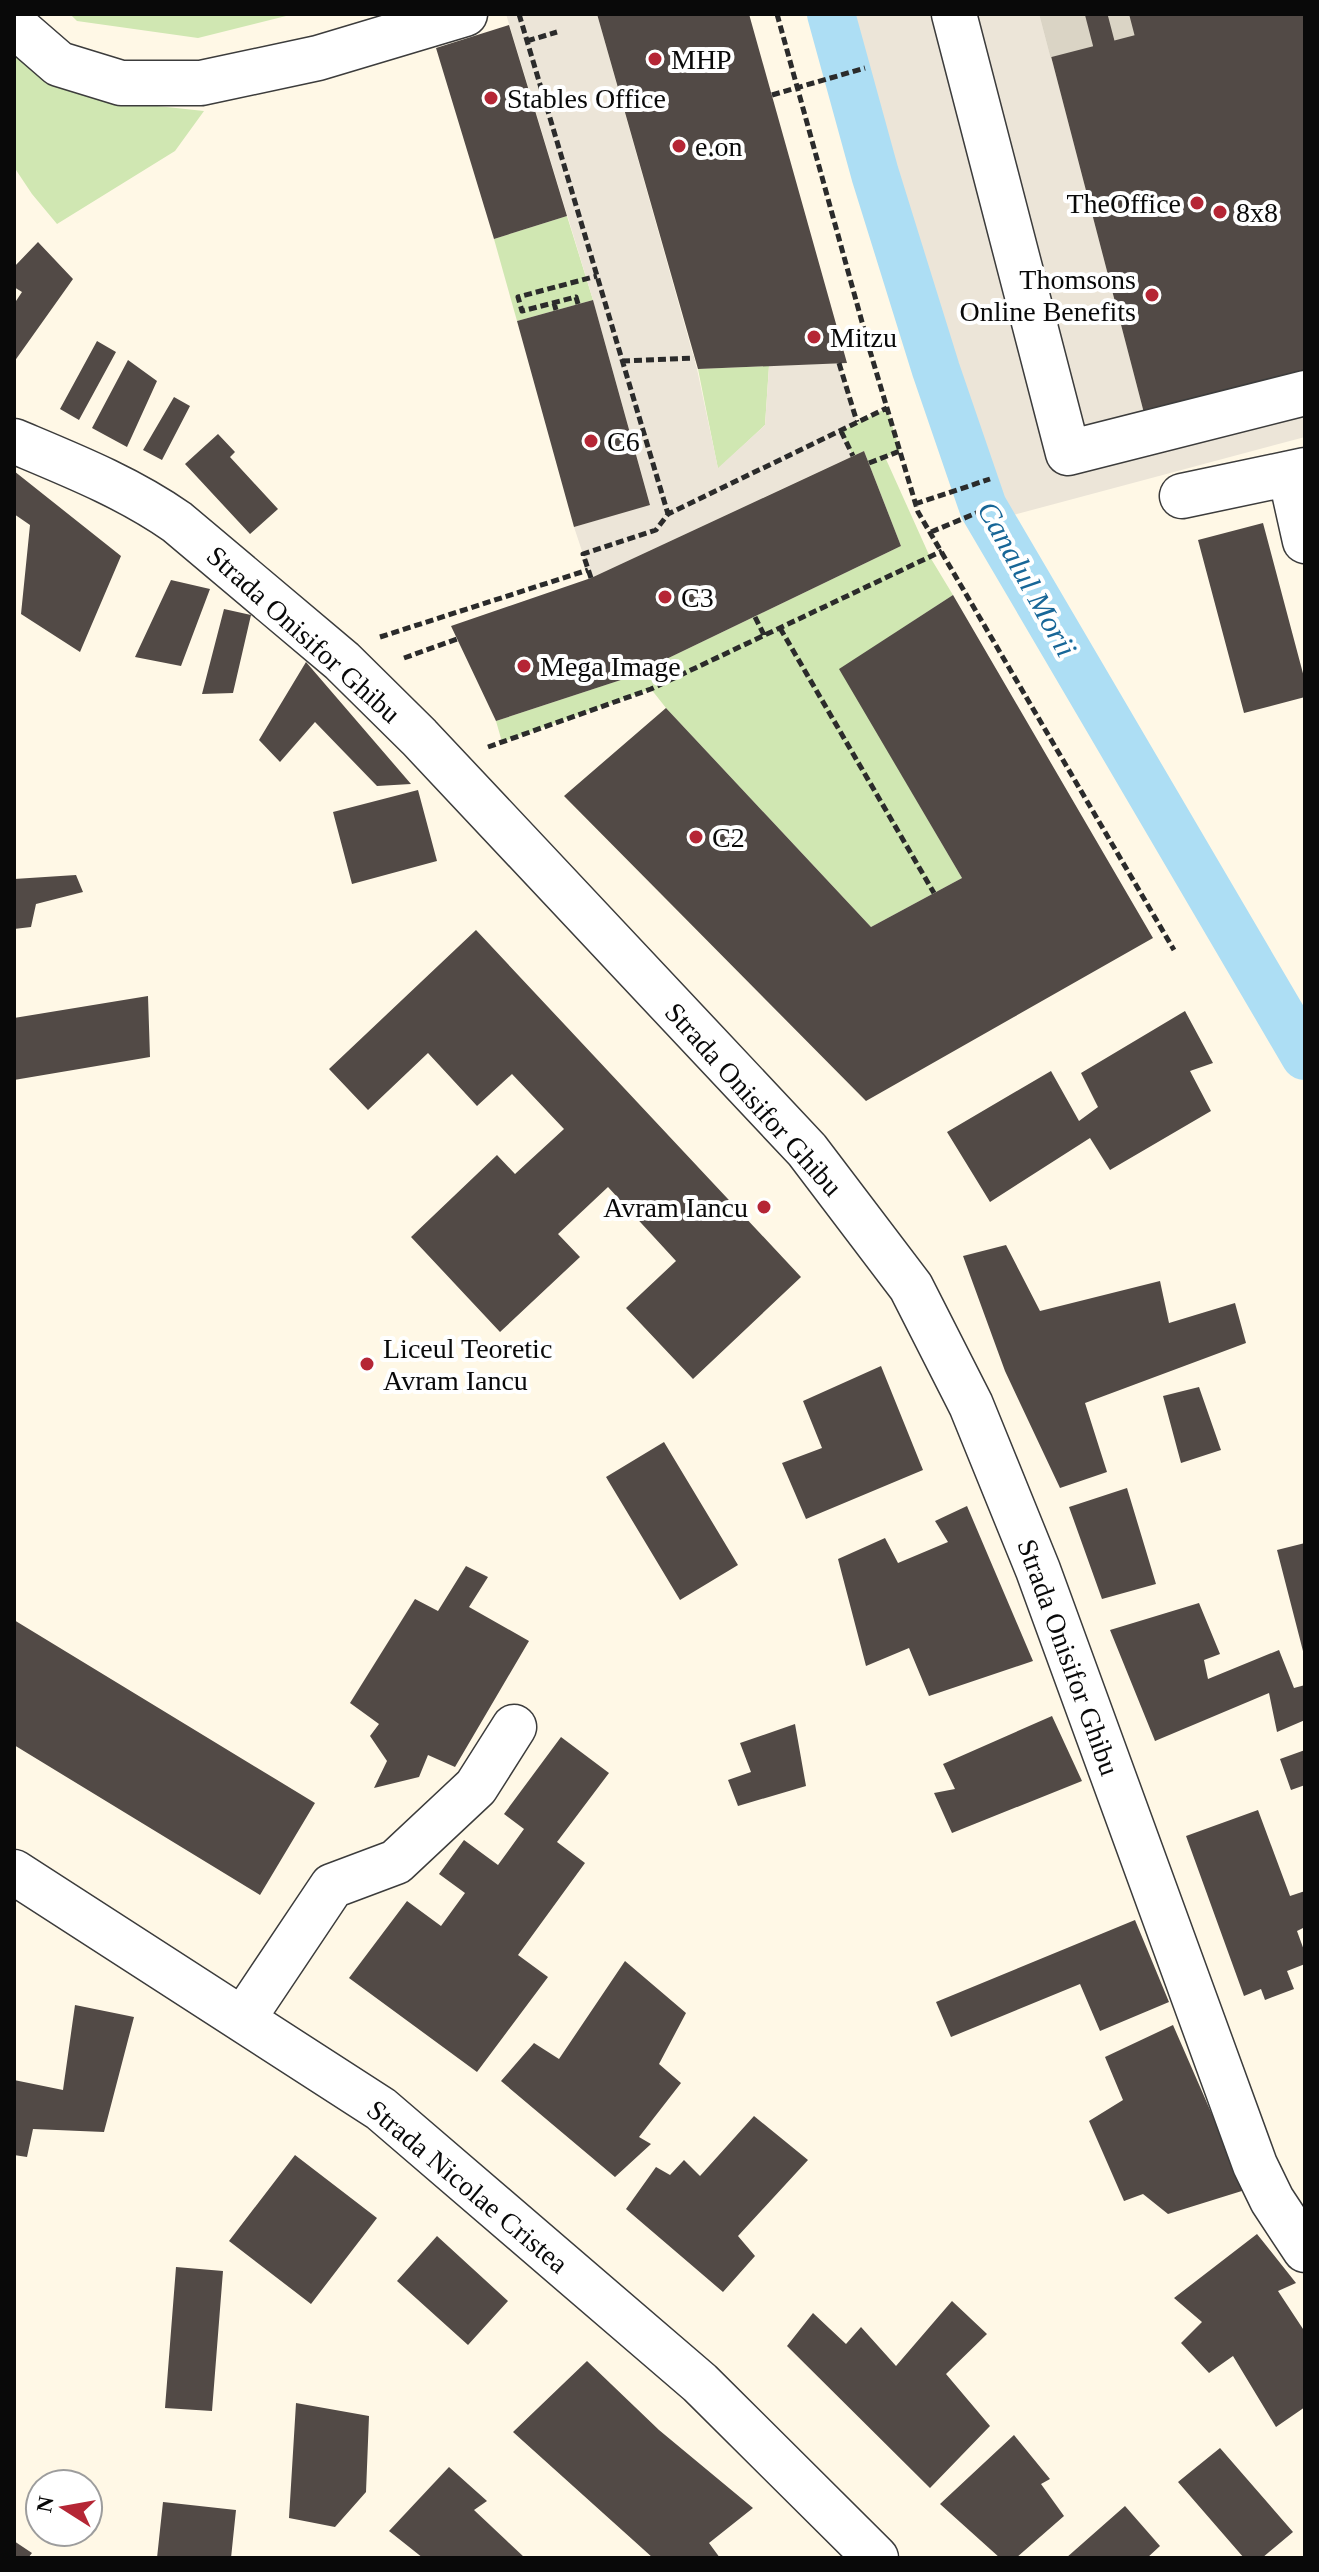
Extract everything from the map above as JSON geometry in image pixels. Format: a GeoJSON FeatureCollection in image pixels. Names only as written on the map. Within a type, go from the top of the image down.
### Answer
{"type":"FeatureCollection","features":[{"type":"Feature","properties":{"kind":"street"},"geometry":{"type":"LineString","coordinates":[[14,25],[59,64],[121,83],[201,83],[318,58],[465,14]]}},
{"type":"Feature","properties":{"kind":"street"},"geometry":{"type":"LineString","coordinates":[[954,14],[1068,453],[1305,393]]}},
{"type":"Feature","properties":{"kind":"street","name":"Strada Onisifor Ghibu"},"geometry":{"type":"LineString","coordinates":[[14,441],[118,486],[158,509],[342,661],[375,692],[807,1150],[911,1287],[971,1405],[1038,1570],[1255,2165],[1272,2200],[1305,2250]]}},
{"type":"Feature","properties":{"kind":"street"},"geometry":{"type":"LineString","coordinates":[[1182,496],[1298,472],[1305,541]]}},
{"type":"Feature","properties":{"kind":"street"},"geometry":{"type":"LineString","coordinates":[[243,2019],[332,1886],[396,1862],[476,1787],[514,1727]]}},
{"type":"Feature","properties":{"kind":"street","name":"Strada Nicolae Cristea"},"geometry":{"type":"LineString","coordinates":[[14,1872],[393,2119],[700,2383],[876,2558]]}},
{"type":"Feature","properties":{"kind":"path"},"geometry":{"type":"LineString","coordinates":[[519,14],[668,514]]}},
{"type":"Feature","properties":{"kind":"path"},"geometry":{"type":"LineString","coordinates":[[777,14],[915,504],[1174,950]]}},
{"type":"Feature","properties":{"kind":"path"},"geometry":{"type":"LineString","coordinates":[[527,41],[557,32]]}},
{"type":"Feature","properties":{"kind":"path"},"geometry":{"type":"LineString","coordinates":[[772,95],[865,68]]}},
{"type":"Feature","properties":{"kind":"path"},"geometry":{"type":"LineString","coordinates":[[578,304],[576,297],[522,311],[518,297],[597,276]]}},
{"type":"Feature","properties":{"kind":"path"},"geometry":{"type":"LineString","coordinates":[[554,303],[556,310]]}},
{"type":"Feature","properties":{"kind":"path"},"geometry":{"type":"LineString","coordinates":[[622,361],[694,358]]}},
{"type":"Feature","properties":{"kind":"path"},"geometry":{"type":"LineString","coordinates":[[839,363],[857,422]]}},
{"type":"Feature","properties":{"kind":"path"},"geometry":{"type":"LineString","coordinates":[[591,578],[583,554],[656,530],[668,514],[887,408]]}},
{"type":"Feature","properties":{"kind":"path"},"geometry":{"type":"LineString","coordinates":[[841,431],[853,456]]}},
{"type":"Feature","properties":{"kind":"path"},"geometry":{"type":"LineString","coordinates":[[869,463],[900,451]]}},
{"type":"Feature","properties":{"kind":"path"},"geometry":{"type":"LineString","coordinates":[[915,504],[990,479]]}},
{"type":"Feature","properties":{"kind":"path"},"geometry":{"type":"LineString","coordinates":[[931,532],[998,504]]}},
{"type":"Feature","properties":{"kind":"path"},"geometry":{"type":"LineString","coordinates":[[477,751],[651,689],[942,551]]}},
{"type":"Feature","properties":{"kind":"path"},"geometry":{"type":"LineString","coordinates":[[370,641],[588,570]]}},
{"type":"Feature","properties":{"kind":"path"},"geometry":{"type":"LineString","coordinates":[[755,617],[764,635]]}},
{"type":"Feature","properties":{"kind":"path"},"geometry":{"type":"LineString","coordinates":[[780,628],[934,893]]}},
{"type":"Feature","properties":{"kind":"path"},"geometry":{"type":"LineString","coordinates":[[393,662],[457,639]]}},
{"type":"Feature","properties":{"kind":"green space"},"geometry":{"type":"Polygon","coordinates":[[[70,14],[294,14],[198,38],[77,21],[70,14]]]}},
{"type":"Feature","properties":{"kind":"green space"},"geometry":{"type":"Polygon","coordinates":[[[14,43],[120,102],[204,111],[175,151],[57,224],[14,167],[14,43]]]}},
{"type":"Feature","properties":{"kind":"green space"},"geometry":{"type":"Polygon","coordinates":[[[567,216],[593,300],[517,321],[494,239],[567,216]]]}},
{"type":"Feature","properties":{"kind":"green space"},"geometry":{"type":"Polygon","coordinates":[[[769,366],[765,425],[718,469],[698,369],[769,366]]]}},
{"type":"Feature","properties":{"kind":"green space"},"geometry":{"type":"Polygon","coordinates":[[[887,408],[900,451],[885,457],[930,557],[953,595],[840,669],[962,878],[871,927],[651,689],[502,742],[496,721],[627,678],[901,546],[864,451],[853,456],[841,431],[887,408]]]}},
{"type":"Feature","properties":{"kind":"shaded area"},"geometry":{"type":"Polygon","coordinates":[[[506,14],[597,14],[697,369],[718,468],[765,425],[769,366],[839,363],[857,422],[841,431],[853,456],[591,578],[574,527],[650,504],[593,300],[506,14]]]}},
{"type":"Feature","properties":{"kind":"shaded area"},"geometry":{"type":"Polygon","coordinates":[[[849,14],[1040,14],[1144,413],[1305,371],[1305,437],[1002,518],[893,172],[849,14]]]}},
{"type":"Feature","properties":{"kind":"building"},"geometry":{"type":"Polygon","coordinates":[[[597,14],[749,14],[847,363],[698,369],[597,14]]]}},
{"type":"Feature","properties":{"kind":"building","name":"TheOffice"},"geometry":{"type":"Polygon","coordinates":[[[1040,14],[1305,14],[1305,371],[1144,413],[1040,14]]]}},
{"type":"Feature","properties":{"kind":"building","name":"Stables Office"},"geometry":{"type":"Polygon","coordinates":[[[509,25],[567,216],[494,239],[436,48],[509,25]]]}},
{"type":"Feature","properties":{"kind":"building"},"geometry":{"type":"Polygon","coordinates":[[[38,242],[73,279],[14,362],[14,304],[22,292],[14,287],[14,267],[38,242]]]}},
{"type":"Feature","properties":{"kind":"building","name":"C6"},"geometry":{"type":"Polygon","coordinates":[[[593,300],[650,505],[574,527],[517,321],[593,300]]]}},
{"type":"Feature","properties":{"kind":"building"},"geometry":{"type":"Polygon","coordinates":[[[97,341],[116,352],[79,420],[60,409],[97,341]]]}},
{"type":"Feature","properties":{"kind":"building"},"geometry":{"type":"Polygon","coordinates":[[[128,360],[157,381],[127,447],[92,428],[128,360]]]}},
{"type":"Feature","properties":{"kind":"building"},"geometry":{"type":"Polygon","coordinates":[[[174,397],[190,406],[162,460],[143,450],[174,397]]]}},
{"type":"Feature","properties":{"kind":"building"},"geometry":{"type":"Polygon","coordinates":[[[218,434],[235,452],[230,457],[278,509],[250,534],[185,464],[218,434]]]}},
{"type":"Feature","properties":{"kind":"building","name":"C3"},"geometry":{"type":"Polygon","coordinates":[[[864,451],[901,546],[627,678],[496,721],[451,626],[591,578],[864,451]]]}},
{"type":"Feature","properties":{"kind":"building"},"geometry":{"type":"Polygon","coordinates":[[[14,471],[121,556],[80,652],[21,614],[30,525],[14,514],[14,471]]]}},
{"type":"Feature","properties":{"kind":"building"},"geometry":{"type":"Polygon","coordinates":[[[1263,523],[1305,681],[1305,697],[1244,713],[1198,540],[1263,523]]]}},
{"type":"Feature","properties":{"kind":"building"},"geometry":{"type":"Polygon","coordinates":[[[171,580],[210,589],[181,666],[135,657],[171,580]]]}},
{"type":"Feature","properties":{"kind":"building","name":"C2"},"geometry":{"type":"Polygon","coordinates":[[[953,595],[1153,938],[866,1101],[564,796],[666,708],[871,927],[962,878],[839,669],[953,595]]]}},
{"type":"Feature","properties":{"kind":"building"},"geometry":{"type":"Polygon","coordinates":[[[224,609],[251,615],[233,693],[202,694],[224,609]]]}},
{"type":"Feature","properties":{"kind":"building"},"geometry":{"type":"Polygon","coordinates":[[[306,662],[411,784],[377,786],[315,722],[280,762],[259,740],[306,662]]]}},
{"type":"Feature","properties":{"kind":"building"},"geometry":{"type":"Polygon","coordinates":[[[418,790],[437,861],[352,884],[333,812],[418,790]]]}},
{"type":"Feature","properties":{"kind":"building"},"geometry":{"type":"Polygon","coordinates":[[[76,875],[83,892],[36,904],[31,927],[14,929],[14,879],[76,875]]]}},
{"type":"Feature","properties":{"kind":"building"},"geometry":{"type":"Polygon","coordinates":[[[476,930],[801,1277],[693,1379],[626,1308],[676,1261],[608,1187],[558,1234],[580,1257],[500,1332],[411,1237],[497,1155],[515,1174],[564,1129],[512,1074],[477,1106],[428,1053],[368,1110],[329,1069],[476,930]]]}},
{"type":"Feature","properties":{"kind":"building"},"geometry":{"type":"Polygon","coordinates":[[[148,996],[150,1057],[14,1080],[14,1018],[148,996]]]}},
{"type":"Feature","properties":{"kind":"building"},"geometry":{"type":"Polygon","coordinates":[[[1185,1011],[1213,1063],[1190,1071],[1211,1111],[1110,1170],[1090,1138],[990,1202],[947,1132],[1051,1071],[1079,1121],[1098,1107],[1081,1073],[1185,1011]]]}},
{"type":"Feature","properties":{"kind":"building"},"geometry":{"type":"Polygon","coordinates":[[[1006,1245],[1040,1311],[1160,1281],[1169,1323],[1235,1303],[1246,1343],[1085,1403],[1107,1472],[1060,1488],[1005,1371],[963,1256],[1006,1245]]]}},
{"type":"Feature","properties":{"kind":"building"},"geometry":{"type":"Polygon","coordinates":[[[881,1366],[923,1470],[806,1519],[782,1463],[822,1448],[803,1401],[881,1366]]]}},
{"type":"Feature","properties":{"kind":"building"},"geometry":{"type":"Polygon","coordinates":[[[1199,1387],[1221,1450],[1181,1463],[1163,1396],[1199,1387]]]}},
{"type":"Feature","properties":{"kind":"building"},"geometry":{"type":"Polygon","coordinates":[[[664,1442],[738,1565],[680,1600],[606,1477],[664,1442]]]}},
{"type":"Feature","properties":{"kind":"building"},"geometry":{"type":"Polygon","coordinates":[[[1127,1488],[1156,1584],[1102,1599],[1069,1507],[1127,1488]]]}},
{"type":"Feature","properties":{"kind":"building"},"geometry":{"type":"Polygon","coordinates":[[[967,1506],[1033,1661],[929,1696],[909,1648],[866,1666],[838,1559],[885,1538],[898,1563],[948,1542],[935,1521],[967,1506]]]}},
{"type":"Feature","properties":{"kind":"building"},"geometry":{"type":"Polygon","coordinates":[[[1305,1543],[1305,1654],[1304,1655],[1277,1550],[1305,1543]]]}},
{"type":"Feature","properties":{"kind":"building"},"geometry":{"type":"Polygon","coordinates":[[[466,1566],[488,1577],[469,1607],[529,1641],[455,1767],[428,1755],[419,1777],[374,1788],[387,1761],[370,1736],[379,1724],[350,1703],[415,1599],[438,1611],[466,1566]]]}},
{"type":"Feature","properties":{"kind":"building"},"geometry":{"type":"Polygon","coordinates":[[[1199,1603],[1220,1654],[1204,1660],[1208,1679],[1279,1650],[1294,1688],[1305,1685],[1305,1720],[1277,1732],[1269,1693],[1155,1741],[1110,1630],[1199,1603]]]}},
{"type":"Feature","properties":{"kind":"building"},"geometry":{"type":"Polygon","coordinates":[[[14,1620],[315,1803],[260,1895],[14,1745],[14,1620]]]}},
{"type":"Feature","properties":{"kind":"building"},"geometry":{"type":"Polygon","coordinates":[[[1052,1716],[1082,1781],[952,1833],[934,1793],[955,1789],[943,1764],[1052,1716]]]}},
{"type":"Feature","properties":{"kind":"building"},"geometry":{"type":"Polygon","coordinates":[[[795,1724],[806,1786],[738,1806],[728,1780],[751,1772],[740,1743],[795,1724]]]}},
{"type":"Feature","properties":{"kind":"building"},"geometry":{"type":"Polygon","coordinates":[[[561,1737],[609,1773],[557,1842],[585,1863],[518,1955],[548,1977],[477,2072],[349,1978],[407,1901],[441,1926],[465,1893],[439,1874],[464,1840],[498,1865],[524,1829],[504,1814],[561,1737]]]}},
{"type":"Feature","properties":{"kind":"building"},"geometry":{"type":"Polygon","coordinates":[[[1305,1750],[1305,1785],[1291,1790],[1280,1759],[1305,1750]]]}},
{"type":"Feature","properties":{"kind":"building"},"geometry":{"type":"Polygon","coordinates":[[[1258,1810],[1290,1896],[1305,1891],[1305,1927],[1297,1931],[1305,1953],[1305,1964],[1287,1971],[1294,1989],[1265,2000],[1261,1989],[1244,1996],[1186,1836],[1258,1810]]]}},
{"type":"Feature","properties":{"kind":"building"},"geometry":{"type":"Polygon","coordinates":[[[1135,1920],[1169,2002],[1100,2031],[1080,1984],[951,2037],[936,2002],[1135,1920]]]}},
{"type":"Feature","properties":{"kind":"building"},"geometry":{"type":"Polygon","coordinates":[[[625,1961],[686,2013],[659,2064],[681,2083],[639,2137],[651,2144],[615,2177],[501,2081],[534,2043],[559,2059],[625,1961]]]}},
{"type":"Feature","properties":{"kind":"building"},"geometry":{"type":"Polygon","coordinates":[[[75,2005],[134,2017],[104,2132],[33,2129],[27,2157],[14,2155],[14,2080],[63,2090],[75,2005]]]}},
{"type":"Feature","properties":{"kind":"building"},"geometry":{"type":"Polygon","coordinates":[[[1173,2025],[1245,2190],[1168,2214],[1143,2194],[1124,2201],[1089,2121],[1123,2100],[1105,2057],[1173,2025]]]}},
{"type":"Feature","properties":{"kind":"building"},"geometry":{"type":"Polygon","coordinates":[[[754,2116],[808,2160],[738,2236],[755,2256],[723,2292],[626,2209],[656,2167],[670,2175],[684,2160],[700,2176],[754,2116]]]}},
{"type":"Feature","properties":{"kind":"building"},"geometry":{"type":"Polygon","coordinates":[[[295,2155],[377,2218],[311,2304],[229,2241],[295,2155]]]}},
{"type":"Feature","properties":{"kind":"building"},"geometry":{"type":"Polygon","coordinates":[[[1257,2234],[1296,2283],[1278,2291],[1305,2332],[1305,2407],[1276,2427],[1233,2356],[1209,2373],[1181,2343],[1202,2322],[1174,2298],[1257,2234]]]}},
{"type":"Feature","properties":{"kind":"building"},"geometry":{"type":"Polygon","coordinates":[[[437,2236],[508,2301],[468,2345],[397,2281],[437,2236]]]}},
{"type":"Feature","properties":{"kind":"building"},"geometry":{"type":"Polygon","coordinates":[[[176,2267],[223,2271],[212,2411],[165,2408],[176,2267]]]}},
{"type":"Feature","properties":{"kind":"building"},"geometry":{"type":"Polygon","coordinates":[[[952,2301],[987,2334],[946,2374],[990,2426],[930,2488],[787,2346],[813,2313],[846,2344],[861,2327],[896,2366],[952,2301]]]}},
{"type":"Feature","properties":{"kind":"building"},"geometry":{"type":"Polygon","coordinates":[[[587,2361],[659,2430],[753,2508],[709,2543],[720,2558],[653,2558],[513,2432],[587,2361]]]}},
{"type":"Feature","properties":{"kind":"building"},"geometry":{"type":"Polygon","coordinates":[[[296,2403],[369,2416],[366,2492],[335,2527],[289,2518],[296,2403]]]}},
{"type":"Feature","properties":{"kind":"building"},"geometry":{"type":"Polygon","coordinates":[[[1014,2435],[1050,2479],[1041,2484],[1064,2516],[1016,2558],[1000,2558],[940,2504],[1014,2435]]]}},
{"type":"Feature","properties":{"kind":"building"},"geometry":{"type":"Polygon","coordinates":[[[1220,2448],[1293,2532],[1262,2558],[1244,2558],[1178,2482],[1220,2448]]]}},
{"type":"Feature","properties":{"kind":"building"},"geometry":{"type":"Polygon","coordinates":[[[449,2467],[487,2501],[474,2510],[525,2558],[423,2558],[389,2531],[449,2467]]]}},
{"type":"Feature","properties":{"kind":"building"},"geometry":{"type":"Polygon","coordinates":[[[163,2502],[236,2510],[231,2558],[157,2558],[163,2502]]]}},
{"type":"Feature","properties":{"kind":"building"},"geometry":{"type":"Polygon","coordinates":[[[1125,2506],[1160,2546],[1147,2558],[1066,2558],[1125,2506]]]}},
{"type":"Feature","properties":{"kind":"building"},"geometry":{"type":"Polygon","coordinates":[[[14,2541],[32,2553],[28,2558],[14,2558],[14,2541]]]}},
{"type":"Feature","properties":{"kind":"waterway","name":"Canalul Morii"},"geometry":{"type":"LineString","coordinates":[[831,14],[875,174],[936,370],[983,507],[1305,1056]]}},
{"type":"Feature","properties":{"kind":"tunnel"},"geometry":{"type":"LineString","coordinates":[[1045,36],[1129,14]]}},
{"type":"Feature","properties":{"kind":"place","name":"MHP"},"geometry":{"type":"Point","coordinates":[655,59]}},
{"type":"Feature","properties":{"kind":"place","name":"Stables Office"},"geometry":{"type":"Point","coordinates":[491,98]}},
{"type":"Feature","properties":{"kind":"place","name":"e.on"},"geometry":{"type":"Point","coordinates":[679,146]}},
{"type":"Feature","properties":{"kind":"place","name":"TheOffice"},"geometry":{"type":"Point","coordinates":[1197,203]}},
{"type":"Feature","properties":{"kind":"place","name":"8x8"},"geometry":{"type":"Point","coordinates":[1220,212]}},
{"type":"Feature","properties":{"kind":"place","name":"Thomsons Online Benefits"},"geometry":{"type":"Point","coordinates":[1152,295]}},
{"type":"Feature","properties":{"kind":"place","name":"Mitzu"},"geometry":{"type":"Point","coordinates":[814,337]}},
{"type":"Feature","properties":{"kind":"place","name":"C6"},"geometry":{"type":"Point","coordinates":[591,441]}},
{"type":"Feature","properties":{"kind":"place","name":"C3"},"geometry":{"type":"Point","coordinates":[665,597]}},
{"type":"Feature","properties":{"kind":"place","name":"Mega Image"},"geometry":{"type":"Point","coordinates":[524,666]}},
{"type":"Feature","properties":{"kind":"place","name":"C2"},"geometry":{"type":"Point","coordinates":[696,837]}},
{"type":"Feature","properties":{"kind":"place","name":"Avram Iancu"},"geometry":{"type":"Point","coordinates":[764,1207]}},
{"type":"Feature","properties":{"kind":"place","name":"Liceul Teoretic Avram Iancu"},"geometry":{"type":"Point","coordinates":[367,1364]}}]}
